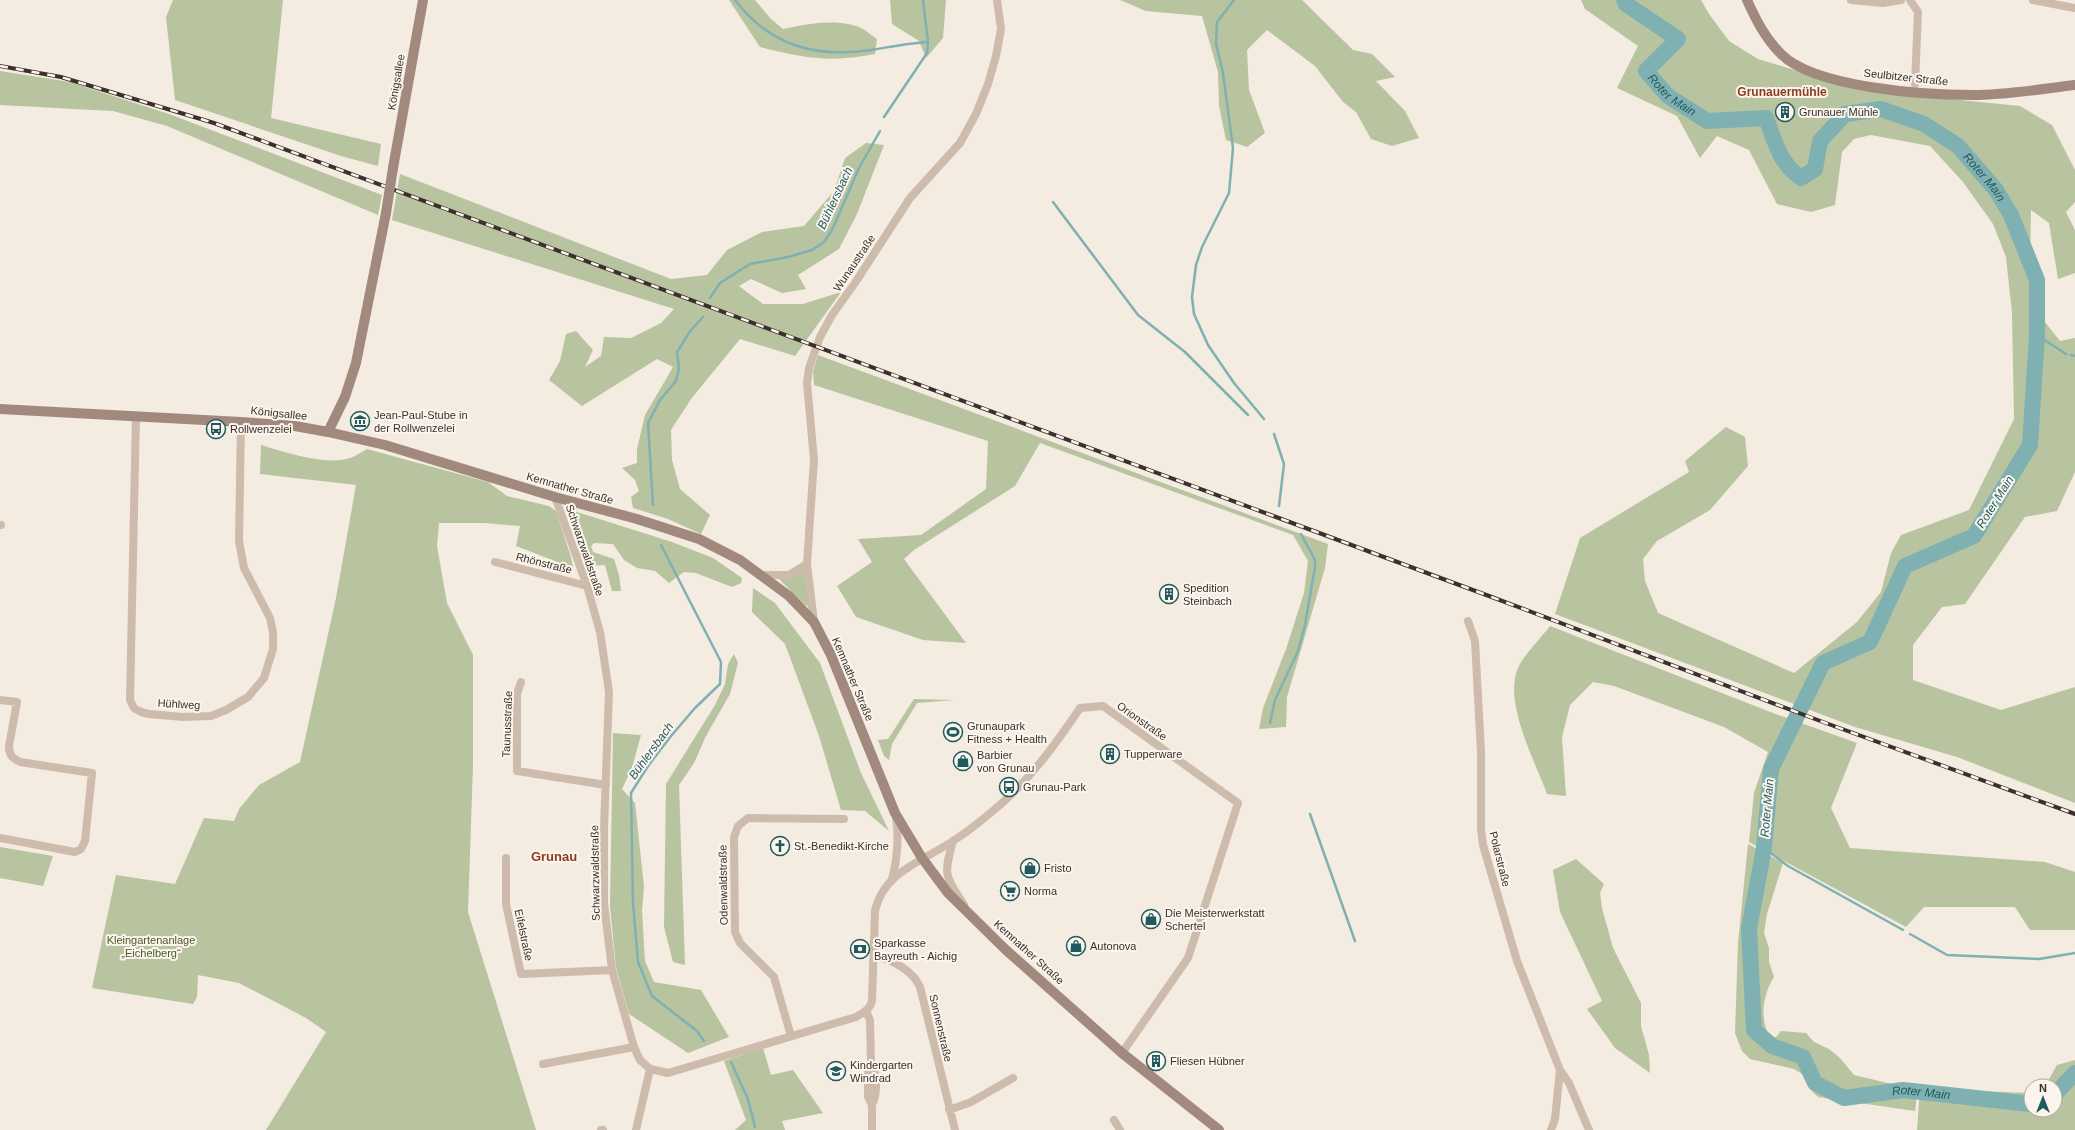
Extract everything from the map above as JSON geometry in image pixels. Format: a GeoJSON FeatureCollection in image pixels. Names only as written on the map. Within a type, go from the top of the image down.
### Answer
{"type":"FeatureCollection","features":[{"type":"Feature","properties":{"kind":"main road","name":"Königsallee"},"geometry":{"type":"LineString","coordinates":[[0,409],[241,422],[295,426],[328,432],[346,397],[356,363],[386,213],[422,0]]}},
{"type":"Feature","properties":{"kind":"main road","name":"Seulbitzer Straße"},"geometry":{"type":"LineString","coordinates":[[1747,0],[1760,28],[1781,54],[1800,68],[1850,83],[1882,89],[1973,95],[2075,85]]}},
{"type":"Feature","properties":{"kind":"main road","name":"Kemnather Straße"},"geometry":{"type":"LineString","coordinates":[[328,432],[384,445],[554,497],[637,519],[699,539],[740,560],[789,596],[814,622],[831,655],[896,813],[922,858],[948,893],[970,915],[1122,1053],[1219,1130]]}},
{"type":"Feature","properties":{"kind":"street","name":"Wunaustraße"},"geometry":{"type":"LineString","coordinates":[[814,622],[807,564],[814,460],[807,376],[814,354],[832,315],[910,198],[960,143],[976,114],[988,84],[996,56],[1001,29],[997,0]]}},
{"type":"Feature","properties":{"kind":"street"},"geometry":{"type":"LineString","coordinates":[[1851,0],[1883,4],[1901,0]]}},
{"type":"Feature","properties":{"kind":"street"},"geometry":{"type":"LineString","coordinates":[[1910,0],[1918,12],[1915,84]]}},
{"type":"Feature","properties":{"kind":"street"},"geometry":{"type":"LineString","coordinates":[[2033,0],[2075,8]]}},
{"type":"Feature","properties":{"kind":"street","name":"Hühlweg"},"geometry":{"type":"LineString","coordinates":[[136,416],[130,700],[134,708],[141,712],[183,717],[211,716],[226,710],[248,697],[264,678],[273,649],[273,632],[270,618],[244,568],[239,541],[241,422]]}},
{"type":"Feature","properties":{"kind":"street","name":"Schwarzwaldstraße"},"geometry":{"type":"LineString","coordinates":[[554,497],[587,586],[600,632],[609,692],[604,828],[604,904],[612,970],[634,1046],[640,1060],[650,1069]]}},
{"type":"Feature","properties":{"kind":"street","name":"Rhönstraße"},"geometry":{"type":"LineString","coordinates":[[496,562],[587,586]]}},
{"type":"Feature","properties":{"kind":"street"},"geometry":{"type":"LineString","coordinates":[[761,575],[789,575],[807,564]]}},
{"type":"Feature","properties":{"kind":"street","name":"Polarstraße"},"geometry":{"type":"LineString","coordinates":[[1468,621],[1475,640],[1481,752],[1481,829],[1483,845],[1517,961],[1560,1070],[1569,1083],[1589,1130]]}},
{"type":"Feature","properties":{"kind":"street","name":"Taunusstraße"},"geometry":{"type":"LineString","coordinates":[[521,682],[517,694],[517,771],[606,785]]}},
{"type":"Feature","properties":{"kind":"street"},"geometry":{"type":"LineString","coordinates":[[0,700],[17,702],[9,746],[9,752],[13,758],[20,762],[92,773],[85,841],[81,849],[75,852],[0,838]]}},
{"type":"Feature","properties":{"kind":"street","name":"Orionstraße"},"geometry":{"type":"LineString","coordinates":[[892,879],[922,858],[953,841],[995,809],[1041,763],[1080,708],[1102,706],[1238,803],[1188,958],[1122,1053]]}},
{"type":"Feature","properties":{"kind":"street"},"geometry":{"type":"LineString","coordinates":[[636,1130],[650,1069],[668,1073],[856,1017],[866,1011],[872,1004],[875,956],[875,911],[878,898],[892,879],[899,843],[896,813]]}},
{"type":"Feature","properties":{"kind":"street","name":"Odenwaldstraße"},"geometry":{"type":"LineString","coordinates":[[791,1036],[774,977],[740,943],[735,932],[734,837],[738,826],[748,818],[844,819]]}},
{"type":"Feature","properties":{"kind":"street"},"geometry":{"type":"LineString","coordinates":[[953,841],[946,864],[947,878],[970,915]]}},
{"type":"Feature","properties":{"kind":"street","name":"Eifelstraße"},"geometry":{"type":"LineString","coordinates":[[506,858],[506,904],[520,974],[612,970]]}},
{"type":"Feature","properties":{"kind":"street","name":"Sonnenstraße"},"geometry":{"type":"LineString","coordinates":[[875,956],[889,961],[916,978],[920,987],[955,1130]]}},
{"type":"Feature","properties":{"kind":"street"},"geometry":{"type":"LineString","coordinates":[[866,1011],[870,1020],[871,1062],[868,1069],[868,1098],[872,1105],[872,1130]]}},
{"type":"Feature","properties":{"kind":"street"},"geometry":{"type":"LineString","coordinates":[[543,1064],[634,1046]]}},
{"type":"Feature","properties":{"kind":"street","name":"Polarstraße"},"geometry":{"type":"LineString","coordinates":[[1551,1130],[1555,1119],[1560,1070]]}},
{"type":"Feature","properties":{"kind":"street"},"geometry":{"type":"LineString","coordinates":[[949,1110],[970,1102],[1013,1078]]}},
{"type":"Feature","properties":{"kind":"street"},"geometry":{"type":"LineString","coordinates":[[1114,1120],[1120,1130]]}},
{"type":"Feature","properties":{"kind":"green space"},"geometry":{"type":"Polygon","coordinates":[[[173,0],[283,0],[271,118],[381,144],[378,166],[341,156],[175,100],[166,17],[173,0]]]}},
{"type":"Feature","properties":{"kind":"green space"},"geometry":{"type":"Polygon","coordinates":[[[729,0],[755,0],[771,19],[783,29],[822,23],[842,23],[861,28],[877,39],[875,54],[831,59],[790,54],[760,47],[729,0]]]}},
{"type":"Feature","properties":{"kind":"green space"},"geometry":{"type":"Polygon","coordinates":[[[890,0],[946,0],[943,38],[926,58],[919,41],[892,24],[890,0]]]}},
{"type":"Feature","properties":{"kind":"green space"},"geometry":{"type":"Polygon","coordinates":[[[1120,0],[1302,0],[1353,50],[1372,54],[1395,77],[1376,81],[1405,111],[1419,138],[1392,146],[1371,139],[1356,112],[1343,102],[1315,66],[1267,30],[1247,50],[1249,90],[1265,133],[1247,147],[1226,140],[1219,106],[1218,72],[1202,16],[1146,11],[1120,0]]]}},
{"type":"Feature","properties":{"kind":"green space"},"geometry":{"type":"Polygon","coordinates":[[[1581,0],[1701,0],[1709,14],[1729,41],[1758,59],[1861,90],[2020,106],[2052,125],[2075,170],[2075,202],[2066,212],[2075,230],[2075,273],[2058,279],[2049,223],[2031,210],[2030,270],[2041,317],[2060,341],[2075,338],[2075,472],[2057,511],[2025,517],[1965,604],[1942,607],[1913,645],[1913,680],[2001,710],[2075,687],[2075,803],[1957,757],[1855,727],[1555,614],[1580,538],[1689,472],[1685,461],[1726,427],[1745,437],[1748,466],[1710,510],[1657,541],[1643,559],[1645,581],[1658,613],[1794,673],[1857,622],[1881,592],[1891,553],[1901,535],[1969,510],[2014,419],[2012,313],[2006,257],[1993,224],[1963,182],[1930,146],[1871,135],[1854,139],[1842,152],[1835,205],[1811,212],[1777,204],[1749,150],[1717,136],[1700,158],[1677,116],[1617,88],[1638,46],[1585,9],[1581,0]]]}},
{"type":"Feature","properties":{"kind":"green space"},"geometry":{"type":"Polygon","coordinates":[[[0,71],[70,82],[169,114],[382,195],[378,215],[167,126],[113,111],[0,105],[0,71]]]}},
{"type":"Feature","properties":{"kind":"green space"},"geometry":{"type":"Polygon","coordinates":[[[866,143],[884,145],[857,214],[839,249],[798,275],[806,289],[782,293],[751,279],[739,286],[763,304],[803,304],[841,292],[795,356],[740,339],[691,399],[671,430],[672,460],[680,489],[710,515],[701,534],[668,519],[633,508],[631,497],[639,491],[635,480],[622,468],[637,463],[637,449],[645,415],[673,367],[657,359],[582,406],[549,380],[560,361],[566,334],[576,331],[593,350],[585,367],[601,356],[604,337],[631,338],[661,323],[674,309],[392,220],[400,174],[671,279],[707,275],[727,250],[762,232],[804,226],[834,191],[845,158],[866,143]]]}},
{"type":"Feature","properties":{"kind":"green space"},"geometry":{"type":"Polygon","coordinates":[[[818,355],[1328,544],[1325,568],[1287,697],[1286,727],[1259,729],[1263,708],[1286,649],[1304,593],[1308,561],[1293,535],[1040,443],[1015,486],[914,550],[904,559],[966,643],[923,640],[856,617],[837,586],[872,562],[858,539],[921,535],[986,489],[988,441],[814,385],[813,371],[818,355]]]}},
{"type":"Feature","properties":{"kind":"green space","name":"Kleingartenanlage „Eichelberg“"},"geometry":{"type":"Polygon","coordinates":[[[261,445],[306,457],[330,460],[350,458],[367,449],[488,482],[507,496],[549,506],[556,511],[571,557],[573,568],[516,546],[520,526],[485,523],[439,523],[437,546],[447,603],[473,655],[473,765],[468,912],[536,1130],[266,1130],[326,1032],[306,1018],[239,983],[198,975],[197,997],[193,1004],[92,988],[116,875],[175,884],[204,818],[234,821],[239,809],[259,785],[300,762],[336,598],[356,485],[260,474],[261,445]]]}},
{"type":"Feature","properties":{"kind":"green space"},"geometry":{"type":"Polygon","coordinates":[[[568,511],[574,511],[672,542],[713,558],[742,578],[741,583],[732,587],[696,573],[684,572],[669,583],[655,571],[637,568],[624,560],[613,544],[594,543],[591,546],[593,552],[614,559],[619,575],[621,591],[612,591],[605,565],[588,566],[580,556],[568,511]]]}},
{"type":"Feature","properties":{"kind":"green space"},"geometry":{"type":"Polygon","coordinates":[[[805,568],[809,601],[808,606],[805,605],[776,576],[805,568]]]}},
{"type":"Feature","properties":{"kind":"green space"},"geometry":{"type":"Polygon","coordinates":[[[753,588],[775,603],[820,663],[861,773],[889,831],[865,811],[841,810],[819,736],[785,644],[752,612],[753,588]]]}},
{"type":"Feature","properties":{"kind":"green space"},"geometry":{"type":"Polygon","coordinates":[[[1550,626],[1773,713],[1857,743],[1831,808],[1850,848],[2045,862],[2075,872],[2075,930],[2030,930],[2015,907],[1924,907],[1906,927],[1749,842],[1754,793],[1768,752],[1724,727],[1614,686],[1593,682],[1570,705],[1562,737],[1566,796],[1547,794],[1522,731],[1517,714],[1514,682],[1520,663],[1550,626]]]}},
{"type":"Feature","properties":{"kind":"green space"},"geometry":{"type":"Polygon","coordinates":[[[734,654],[738,663],[730,694],[706,736],[694,763],[679,785],[685,965],[673,962],[664,927],[666,784],[715,705],[725,684],[728,664],[734,654]]]}},
{"type":"Feature","properties":{"kind":"green space"},"geometry":{"type":"Polygon","coordinates":[[[914,699],[954,700],[917,703],[892,744],[889,760],[884,756],[878,740],[888,739],[914,699]]]}},
{"type":"Feature","properties":{"kind":"green space"},"geometry":{"type":"Polygon","coordinates":[[[613,733],[641,735],[632,768],[622,789],[635,803],[644,887],[642,911],[645,961],[654,982],[701,990],[729,1037],[688,1053],[629,1014],[616,968],[610,906],[613,733]]]}},
{"type":"Feature","properties":{"kind":"green space"},"geometry":{"type":"Polygon","coordinates":[[[1748,844],[1783,863],[1767,914],[1764,933],[1769,948],[1769,962],[1774,977],[1767,991],[1764,1007],[1764,1022],[1770,1037],[1776,1037],[1781,1031],[1806,1033],[1814,1042],[1829,1049],[1840,1058],[1854,1075],[1896,1085],[1918,1086],[1915,1111],[1818,1097],[1810,1089],[1802,1074],[1794,1069],[1750,1059],[1742,1051],[1735,1033],[1738,943],[1748,844]]]}},
{"type":"Feature","properties":{"kind":"green space"},"geometry":{"type":"Polygon","coordinates":[[[0,847],[53,856],[43,886],[0,878],[0,847]]]}},
{"type":"Feature","properties":{"kind":"green space"},"geometry":{"type":"Polygon","coordinates":[[[1576,859],[1604,884],[1600,893],[1602,908],[1613,948],[1641,1003],[1641,1026],[1649,1055],[1650,1073],[1615,1048],[1587,1009],[1602,1001],[1560,912],[1553,870],[1576,859]]]}},
{"type":"Feature","properties":{"kind":"green space"},"geometry":{"type":"Polygon","coordinates":[[[763,1048],[771,1075],[793,1070],[823,1113],[782,1121],[785,1130],[735,1130],[746,1120],[724,1061],[763,1048]]]}},
{"type":"Feature","properties":{"kind":"green space"},"geometry":{"type":"Polygon","coordinates":[[[2075,1060],[2075,1130],[1917,1130],[1920,1089],[2023,1093],[2023,1118],[2063,1118],[2063,1078],[2050,1078],[2057,1065],[2075,1060]]]}},
{"type":"Feature","properties":{"kind":"waterway"},"geometry":{"type":"LineString","coordinates":[[735,0],[749,16],[763,28],[779,38],[795,45],[813,50],[851,52],[928,42]]}},
{"type":"Feature","properties":{"kind":"waterway","name":"Bühlersbach"},"geometry":{"type":"LineString","coordinates":[[884,117],[927,53],[928,42],[923,0]]}},
{"type":"Feature","properties":{"kind":"waterway"},"geometry":{"type":"LineString","coordinates":[[1234,0],[1217,22],[1216,44],[1223,73],[1233,148],[1229,193],[1202,247],[1196,265],[1192,297],[1194,314],[1208,345],[1234,383],[1264,419]]}},
{"type":"Feature","properties":{"kind":"waterway","name":"Roter Main"},"geometry":{"type":"LineString","coordinates":[[1624,0],[1626,4],[1678,39],[1646,71],[1668,96],[1707,121],[1766,118],[1775,144],[1783,159],[1801,178],[1815,169],[1820,141],[1845,114],[1881,109],[1924,124],[1958,146],[1996,190],[2011,215],[2037,280],[2037,335],[2030,445],[1974,536],[1905,566],[1870,642],[1823,663],[1771,769],[1764,848],[1749,929],[1754,1030],[1772,1046],[1803,1057],[1815,1083],[1844,1098],[1903,1090],[2023,1103]]}},
{"type":"Feature","properties":{"kind":"waterway","name":"Bühlersbach"},"geometry":{"type":"LineString","coordinates":[[710,298],[720,283],[750,264],[788,257],[812,250],[824,242],[832,230],[859,168],[880,131]]}},
{"type":"Feature","properties":{"kind":"waterway"},"geometry":{"type":"LineString","coordinates":[[1053,202],[1138,315],[1185,352],[1248,415]]}},
{"type":"Feature","properties":{"kind":"waterway","name":"Bühlersbach"},"geometry":{"type":"LineString","coordinates":[[653,505],[648,423],[660,400],[676,381],[679,369],[677,352],[691,330],[703,317]]}},
{"type":"Feature","properties":{"kind":"waterway"},"geometry":{"type":"LineString","coordinates":[[2037,335],[2066,354]]}},
{"type":"Feature","properties":{"kind":"waterway"},"geometry":{"type":"LineString","coordinates":[[2071,355],[2075,356]]}},
{"type":"Feature","properties":{"kind":"waterway"},"geometry":{"type":"LineString","coordinates":[[1274,434],[1284,464],[1279,506]]}},
{"type":"Feature","properties":{"kind":"waterway"},"geometry":{"type":"LineString","coordinates":[[1270,723],[1275,700],[1298,651],[1305,625],[1315,567],[1315,560],[1301,534]]}},
{"type":"Feature","properties":{"kind":"waterway","name":"Bühlersbach"},"geometry":{"type":"LineString","coordinates":[[661,545],[721,662],[720,684],[695,708],[671,736],[648,766],[631,793],[633,903],[638,962],[652,996],[697,1031],[704,1041]]}},
{"type":"Feature","properties":{"kind":"waterway"},"geometry":{"type":"LineString","coordinates":[[1310,814],[1355,941]]}},
{"type":"Feature","properties":{"kind":"waterway"},"geometry":{"type":"LineString","coordinates":[[1764,848],[1788,866],[1903,930]]}},
{"type":"Feature","properties":{"kind":"waterway"},"geometry":{"type":"LineString","coordinates":[[1910,934],[1947,955],[2039,959],[2075,953]]}},
{"type":"Feature","properties":{"kind":"waterway","name":"Bühlersbach"},"geometry":{"type":"LineString","coordinates":[[731,1062],[748,1099],[755,1127]]}},
{"type":"Feature","properties":{"kind":"waterway","name":"Roter Main"},"geometry":{"type":"LineString","coordinates":[[2063,1086],[2075,1073]]}},
{"type":"Feature","properties":{"kind":"railway"},"geometry":{"type":"LineString","coordinates":[[0,66],[61,77],[214,123],[1489,596],[1823,722],[2075,814]]}},
{"type":"Feature","properties":{"kind":"place","name":"Grunauer Mühle"},"geometry":{"type":"Point","coordinates":[1785,112]}},
{"type":"Feature","properties":{"kind":"place","name":"Jean-Paul-Stube in der Rollwenzelei"},"geometry":{"type":"Point","coordinates":[360,421]}},
{"type":"Feature","properties":{"kind":"place","name":"Rollwenzelei"},"geometry":{"type":"Point","coordinates":[216,429]}},
{"type":"Feature","properties":{"kind":"place","name":"Spedition Steinbach"},"geometry":{"type":"Point","coordinates":[1169,594]}},
{"type":"Feature","properties":{"kind":"place","name":"Grunaupark Fitness + Health"},"geometry":{"type":"Point","coordinates":[953,732]}},
{"type":"Feature","properties":{"kind":"place","name":"Tupperware"},"geometry":{"type":"Point","coordinates":[1110,754]}},
{"type":"Feature","properties":{"kind":"place","name":"Barbier von Grunau"},"geometry":{"type":"Point","coordinates":[963,761]}},
{"type":"Feature","properties":{"kind":"place","name":"Grunau-Park"},"geometry":{"type":"Point","coordinates":[1009,787]}},
{"type":"Feature","properties":{"kind":"place","name":"St.-Benedikt-Kirche"},"geometry":{"type":"Point","coordinates":[780,846]}},
{"type":"Feature","properties":{"kind":"place","name":"Fristo"},"geometry":{"type":"Point","coordinates":[1030,868]}},
{"type":"Feature","properties":{"kind":"place","name":"Norma"},"geometry":{"type":"Point","coordinates":[1010,891]}},
{"type":"Feature","properties":{"kind":"place","name":"Die Meisterwerkstatt Schertel"},"geometry":{"type":"Point","coordinates":[1151,919]}},
{"type":"Feature","properties":{"kind":"place","name":"Autonova"},"geometry":{"type":"Point","coordinates":[1076,946]}},
{"type":"Feature","properties":{"kind":"place","name":"Sparkasse Bayreuth - Aichig"},"geometry":{"type":"Point","coordinates":[860,949]}},
{"type":"Feature","properties":{"kind":"place","name":"Fliesen Hübner"},"geometry":{"type":"Point","coordinates":[1156,1061]}},
{"type":"Feature","properties":{"kind":"place","name":"Kindergarten Windrad"},"geometry":{"type":"Point","coordinates":[836,1071]}},
{"type":"Feature","properties":{"kind":"district","name":"Grunauermühle"},"geometry":{"type":"Point","coordinates":[1782,92]}},
{"type":"Feature","properties":{"kind":"district","name":"Grunau"},"geometry":{"type":"Point","coordinates":[554,856]}}]}
